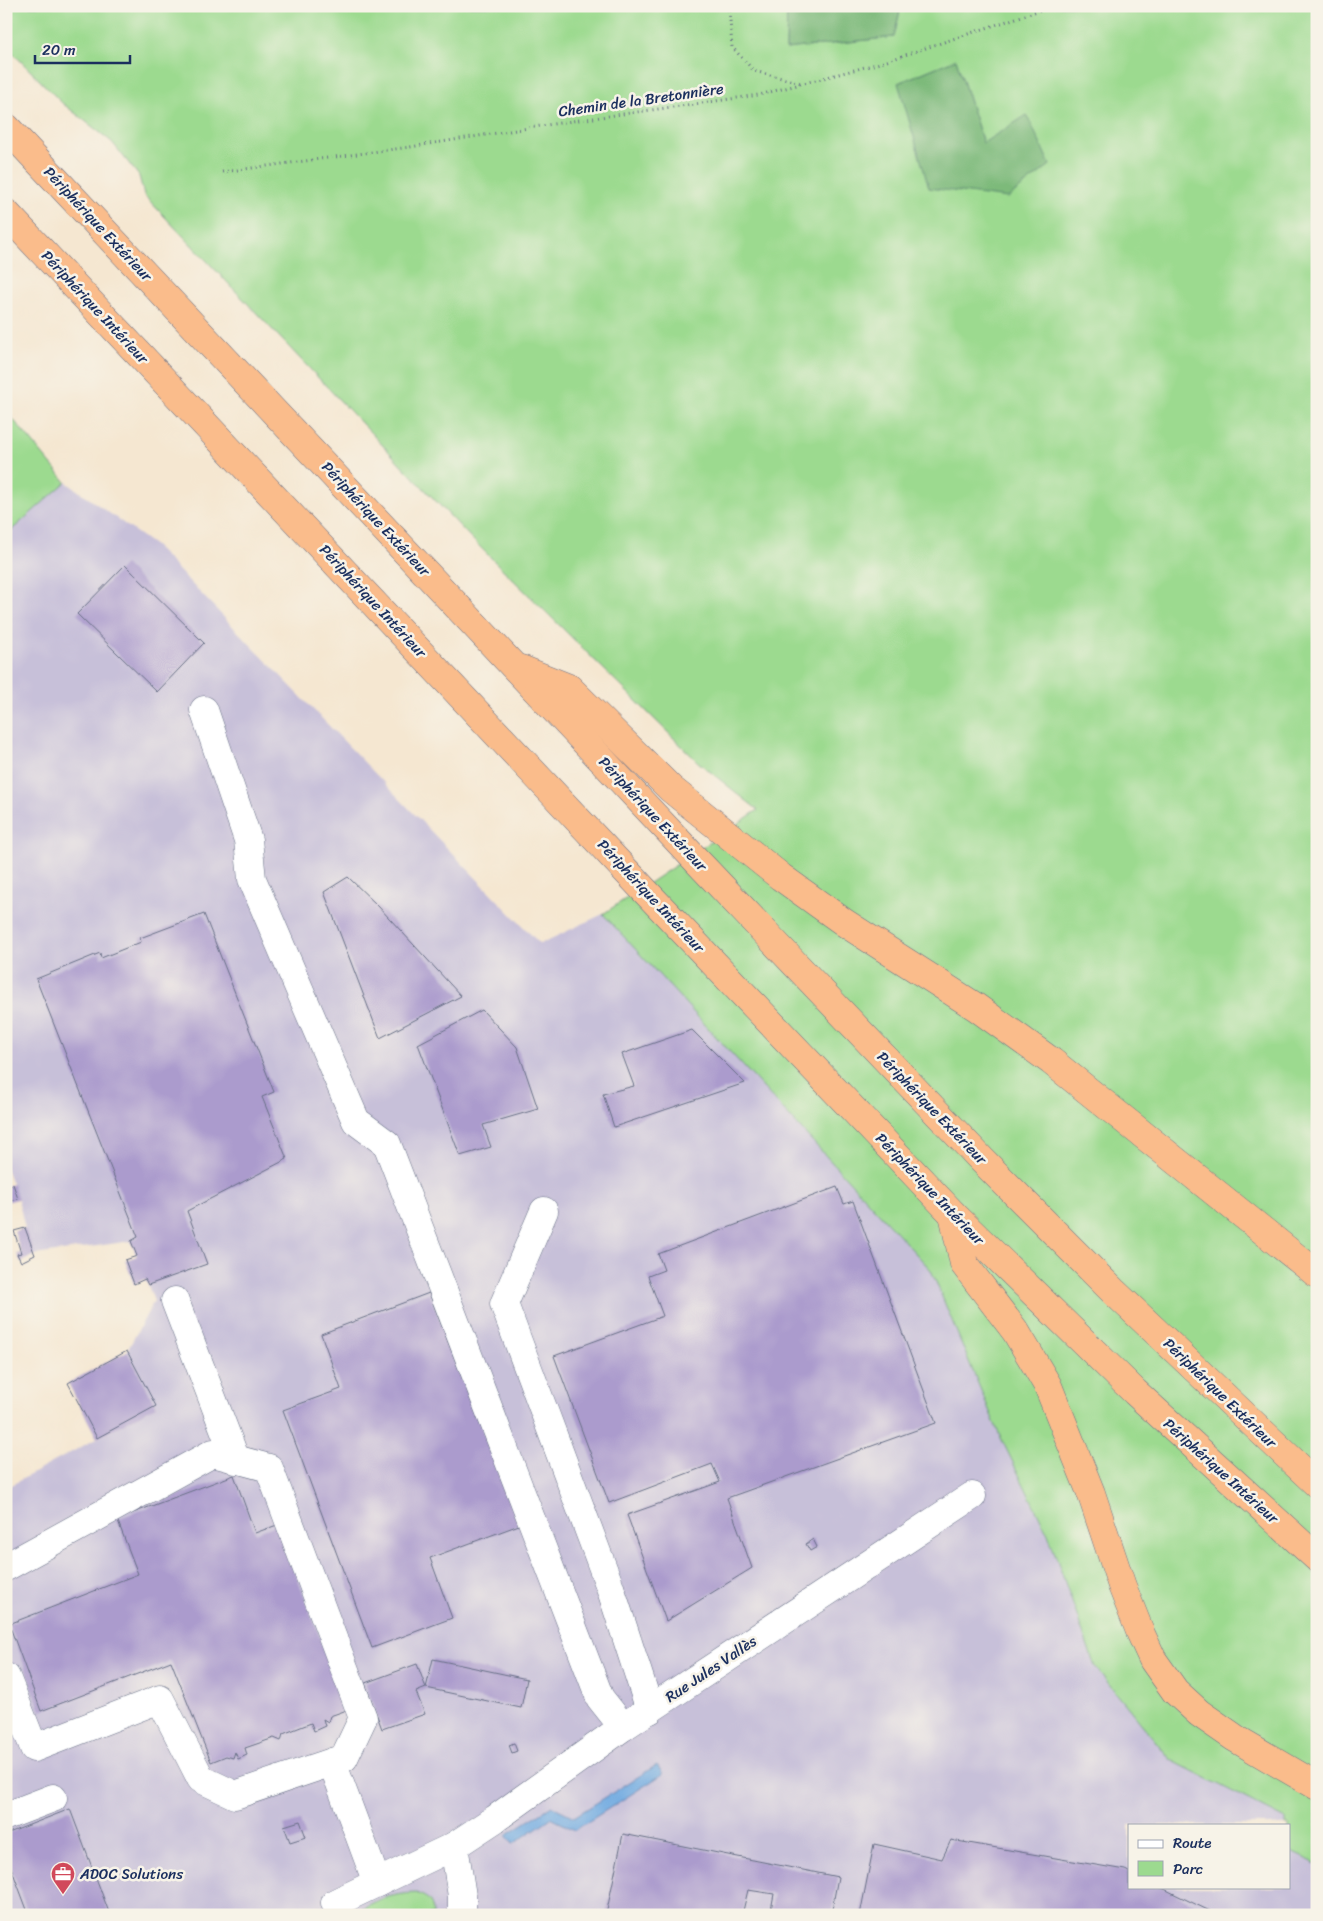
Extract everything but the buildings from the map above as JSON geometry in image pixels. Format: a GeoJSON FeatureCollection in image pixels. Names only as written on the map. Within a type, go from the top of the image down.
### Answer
{"type":"FeatureCollection","features":[{"type":"Feature","properties":{"kind":"highway","name":"Périphérique Extérieur"},"geometry":{"type":"LineString","coordinates":[[6,127],[703,868],[982,1160],[1113,1291],[1317,1484]]}},
{"type":"Feature","properties":{"kind":"highway","name":"Périphérique Intérieur"},"geometry":{"type":"LineString","coordinates":[[6,213],[953,1214],[1135,1392],[1317,1558]]}},
{"type":"Feature","properties":{"kind":"highway"},"geometry":{"type":"LineString","coordinates":[[515,667],[569,688],[671,789],[781,877],[845,923],[976,1007],[1051,1062],[1317,1274]]}},
{"type":"Feature","properties":{"kind":"highway"},"geometry":{"type":"LineString","coordinates":[[953,1214],[964,1264],[1016,1332],[1048,1386],[1091,1493],[1140,1634],[1153,1660],[1175,1691],[1199,1713],[1235,1738],[1317,1786]]}},
{"type":"Feature","properties":{"kind":"street"},"geometry":{"type":"LineString","coordinates":[[204,710],[248,840],[252,879],[356,1121],[387,1144],[600,1698],[623,1727]]}},
{"type":"Feature","properties":{"kind":"street"},"geometry":{"type":"LineString","coordinates":[[544,1210],[504,1304],[610,1587],[650,1710]]}},
{"type":"Feature","properties":{"kind":"street"},"geometry":{"type":"LineString","coordinates":[[175,1301],[236,1460]]}},
{"type":"Feature","properties":{"kind":"street"},"geometry":{"type":"LineString","coordinates":[[6,1567],[213,1453],[269,1468],[363,1718],[344,1758],[235,1795],[200,1779],[160,1699],[34,1748],[6,1677]]}},
{"type":"Feature","properties":{"kind":"street","name":"Rue Jules Vallès"},"geometry":{"type":"LineString","coordinates":[[335,1903],[454,1846],[495,1819],[623,1727],[972,1496]]}},
{"type":"Feature","properties":{"kind":"street"},"geometry":{"type":"LineString","coordinates":[[332,1762],[377,1883]]}},
{"type":"Feature","properties":{"kind":"street"},"geometry":{"type":"LineString","coordinates":[[6,1816],[53,1798]]}},
{"type":"Feature","properties":{"kind":"street"},"geometry":{"type":"LineString","coordinates":[[454,1846],[462,1896],[462,1915]]}},
{"type":"Feature","properties":{"kind":"path"},"geometry":{"type":"LineString","coordinates":[[729,6],[732,47],[754,71],[804,84]]}},
{"type":"Feature","properties":{"kind":"path","name":"Chemin de la Bretonnière"},"geometry":{"type":"LineString","coordinates":[[222,172],[410,148],[572,121],[758,95],[884,62],[1052,6]]}},
{"type":"Feature","properties":{"kind":"shaded area"},"geometry":{"type":"Polygon","coordinates":[[[66,482],[155,546],[540,944],[603,914],[931,1270],[999,1434],[1048,1534],[1171,1760],[1286,1819],[1286,1824],[1128,1824],[1128,1888],[1290,1888],[1290,1851],[1317,1864],[1317,1915],[6,1915],[6,1488],[156,1406],[127,1351],[154,1301],[131,1241],[35,1255],[25,1228],[18,1199],[6,1168],[6,535],[66,482]]]}},
{"type":"Feature","properties":{"kind":"green space"},"geometry":{"type":"Polygon","coordinates":[[[6,6],[787,6],[786,49],[894,37],[901,6],[1317,6],[1317,1864],[1290,1851],[1290,1824],[1286,1824],[1286,1819],[1171,1760],[1095,1667],[1048,1534],[999,1434],[931,1270],[603,914],[758,810],[698,762],[474,541],[144,195],[139,176],[112,142],[62,103],[6,46],[6,6]],[[956,59],[898,83],[1008,198],[1050,164],[983,143],[956,59]]]}},
{"type":"Feature","properties":{"kind":"green space"},"geometry":{"type":"Polygon","coordinates":[[[787,6],[901,6],[894,37],[786,49],[787,6]]]}},
{"type":"Feature","properties":{"kind":"green space"},"geometry":{"type":"Polygon","coordinates":[[[956,59],[983,143],[1027,115],[1050,165],[1008,198],[929,188],[898,83],[956,59]]]}},
{"type":"Feature","properties":{"kind":"green space"},"geometry":{"type":"Polygon","coordinates":[[[6,411],[66,482],[6,535],[6,411]]]}},
{"type":"Feature","properties":{"kind":"green space"},"geometry":{"type":"Polygon","coordinates":[[[416,1893],[429,1901],[432,1906],[433,1915],[350,1915],[382,1899],[416,1893]]]}},
{"type":"Feature","properties":{"kind":"water"},"geometry":{"type":"Polygon","coordinates":[[[657,1765],[663,1774],[575,1830],[551,1818],[513,1844],[506,1835],[552,1806],[574,1817],[657,1765]]]}},
{"type":"Feature","properties":{"kind":"place","name":"ADOC Solutions"},"geometry":{"type":"Point","coordinates":[63,1895]}}]}
